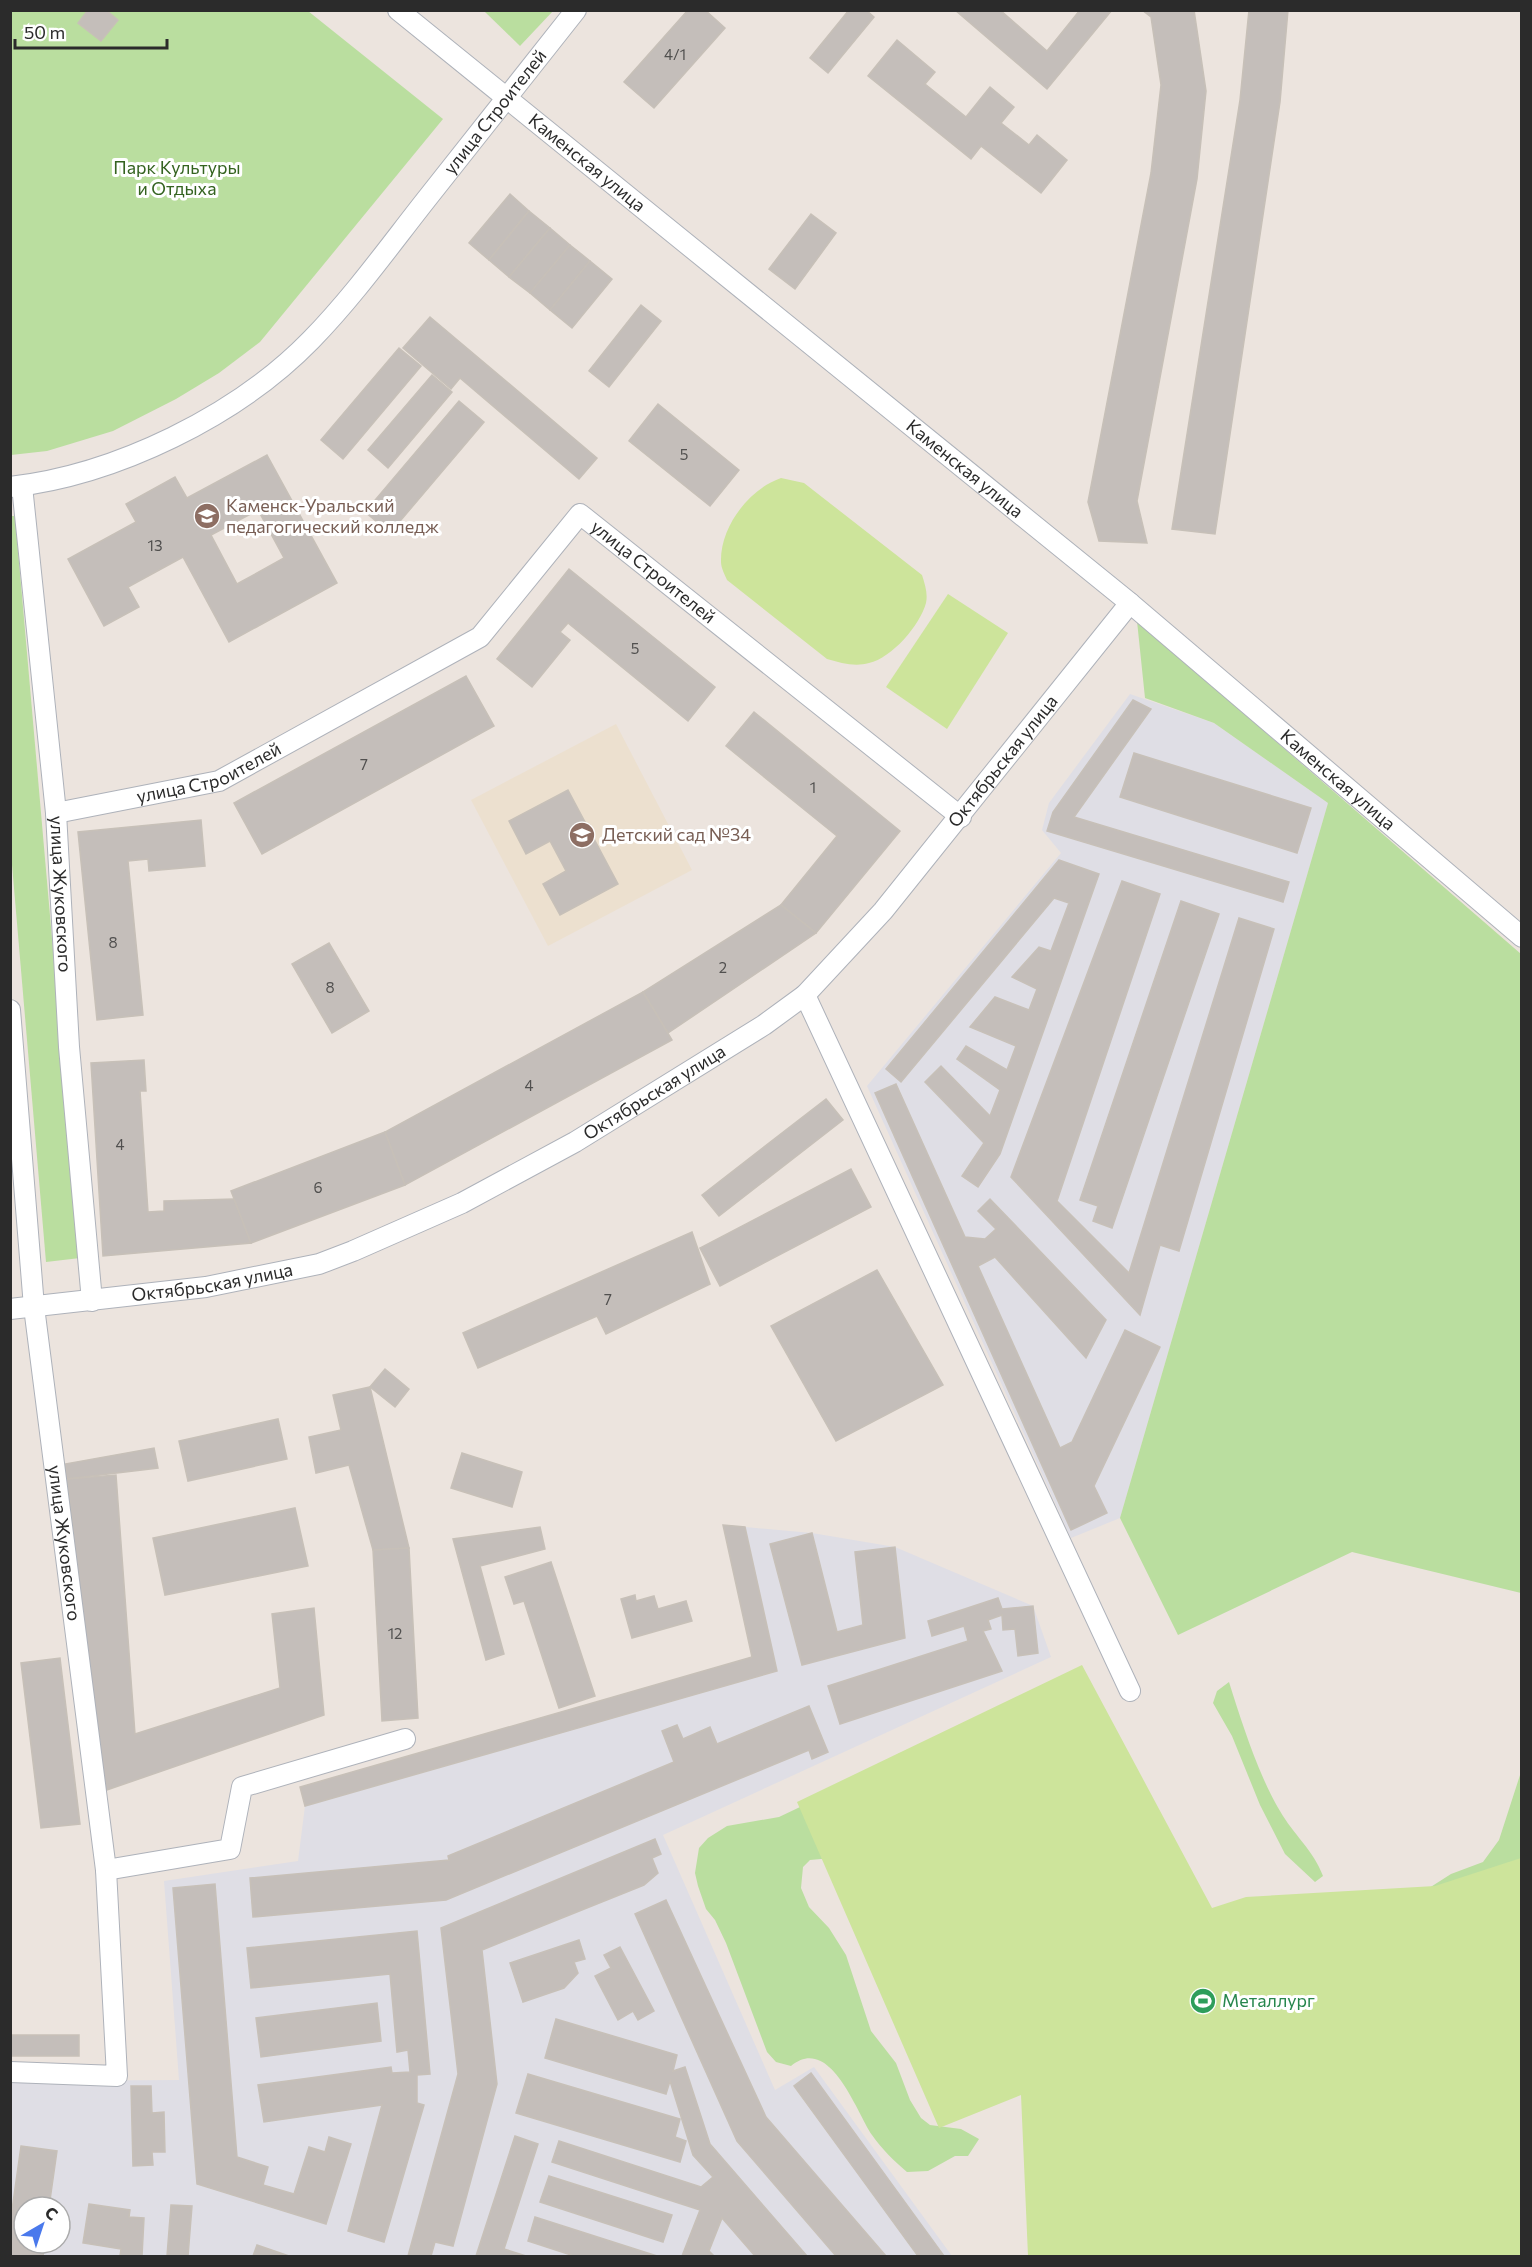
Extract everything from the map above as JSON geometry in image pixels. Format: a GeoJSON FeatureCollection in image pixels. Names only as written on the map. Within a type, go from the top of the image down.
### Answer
{"type":"FeatureCollection","features":[{"type":"Feature","properties":{"kind":"street","name":"Каменская улица"},"geometry":{"type":"LineString","coordinates":[[398,10],[505,100],[1130,603],[1521,937]]}},
{"type":"Feature","properties":{"kind":"street","name":"улица Строителей"},"geometry":{"type":"LineString","coordinates":[[16,487],[90,471],[164,443],[197,425],[277,372],[311,340],[378,261],[576,10]]}},
{"type":"Feature","properties":{"kind":"street","name":"улица Жуковского"},"geometry":{"type":"LineString","coordinates":[[16,487],[56,813],[69,1047],[92,1301]]}},
{"type":"Feature","properties":{"kind":"street","name":"улица Строителей"},"geometry":{"type":"LineString","coordinates":[[56,813],[219,781],[480,637],[580,514],[961,817]]}},
{"type":"Feature","properties":{"kind":"street","name":"Октябрьская улица"},"geometry":{"type":"LineString","coordinates":[[10,1309],[207,1287],[319,1264],[462,1203],[575,1142],[764,1025],[805,995],[883,911],[961,817],[1130,603]]}},
{"type":"Feature","properties":{"kind":"street"},"geometry":{"type":"LineString","coordinates":[[805,995],[1130,1691]]}},
{"type":"Feature","properties":{"kind":"street","name":"улица Жуковского"},"geometry":{"type":"LineString","coordinates":[[10,1010],[34,1307],[106,1870],[117,2076],[10,2072]]}},
{"type":"Feature","properties":{"kind":"street"},"geometry":{"type":"LineString","coordinates":[[106,1870],[230,1850],[242,1787],[405,1738]]}},
{"type":"Feature","properties":{"kind":"shaded area"},"geometry":{"type":"Polygon","coordinates":[[[1130,694],[1214,723],[1328,803],[1120,1518],[1071,1538],[867,1086],[1061,853],[1042,830],[1049,803],[1130,694]]]}},
{"type":"Feature","properties":{"kind":"shaded area","name":"Детский сад №34"},"geometry":{"type":"Polygon","coordinates":[[[616,724],[692,870],[548,946],[471,800],[616,724]]]}},
{"type":"Feature","properties":{"kind":"shaded area"},"geometry":{"type":"Polygon","coordinates":[[[723,1525],[812,1533],[895,1547],[1033,1606],[1051,1657],[663,1835],[775,2090],[814,2067],[952,2256],[11,2256],[10,2081],[179,2080],[164,1881],[298,1861],[305,1806],[300,1787],[752,1657],[723,1525]]]}},
{"type":"Feature","properties":{"kind":"green space","name":"Парк Культуры и Отдыха"},"geometry":{"type":"Polygon","coordinates":[[[10,11],[308,11],[443,119],[260,342],[219,373],[176,399],[113,431],[47,451],[11,455],[10,11]]]}},
{"type":"Feature","properties":{"kind":"green space"},"geometry":{"type":"Polygon","coordinates":[[[484,11],[553,11],[520,46],[484,11]]]}},
{"type":"Feature","properties":{"kind":"green space"},"geometry":{"type":"Polygon","coordinates":[[[781,478],[804,483],[922,575],[927,596],[923,612],[904,639],[887,655],[878,660],[853,665],[827,659],[727,580],[721,562],[725,536],[731,523],[748,500],[758,491],[781,478]]]}},
{"type":"Feature","properties":{"kind":"green space"},"geometry":{"type":"Polygon","coordinates":[[[10,516],[15,516],[80,1258],[46,1262],[11,853],[10,516]]]}},
{"type":"Feature","properties":{"kind":"green space"},"geometry":{"type":"Polygon","coordinates":[[[948,594],[1008,633],[947,729],[886,687],[948,594]]]}},
{"type":"Feature","properties":{"kind":"green space"},"geometry":{"type":"Polygon","coordinates":[[[1137,621],[1521,954],[1521,1593],[1352,1552],[1178,1635],[1120,1518],[1328,803],[1214,723],[1145,698],[1137,621]]]}},
{"type":"Feature","properties":{"kind":"green space","name":"Металлург"},"geometry":{"type":"Polygon","coordinates":[[[1082,1665],[1212,1908],[1246,1897],[1435,1886],[1521,1858],[1521,2256],[1028,2256],[1021,2095],[939,2128],[797,1802],[1082,1665]]]}},
{"type":"Feature","properties":{"kind":"green space"},"geometry":{"type":"Polygon","coordinates":[[[1229,1682],[1251,1748],[1272,1797],[1323,1876],[1315,1882],[1285,1854],[1260,1805],[1232,1736],[1213,1703],[1217,1691],[1229,1682]]]}},
{"type":"Feature","properties":{"kind":"green space"},"geometry":{"type":"Polygon","coordinates":[[[951,1732],[832,1858],[810,1860],[803,1867],[801,1888],[809,1907],[829,1928],[846,1955],[871,2031],[896,2063],[910,2100],[921,2118],[930,2125],[961,2129],[979,2139],[968,2156],[955,2156],[928,2171],[907,2172],[888,2155],[872,2135],[850,2094],[830,2067],[818,2060],[805,2059],[791,2066],[776,2062],[767,2052],[726,1943],[715,1920],[706,1909],[695,1873],[699,1848],[708,1838],[727,1826],[779,1817],[859,1779],[898,1754],[951,1732]]]}},
{"type":"Feature","properties":{"kind":"green space"},"geometry":{"type":"Polygon","coordinates":[[[1521,1772],[1521,1897],[1404,1904],[1451,1874],[1483,1862],[1499,1840],[1521,1772]]]}},
{"type":"Feature","properties":{"kind":"building"},"geometry":{"type":"Polygon","coordinates":[[[88,10],[106,10],[118,20],[101,41],[78,23],[88,10]]]}},
{"type":"Feature","properties":{"kind":"building"},"geometry":{"type":"Polygon","coordinates":[[[688,10],[705,10],[725,28],[654,108],[624,82],[688,10]]]}},
{"type":"Feature","properties":{"kind":"building"},"geometry":{"type":"Polygon","coordinates":[[[849,10],[866,10],[874,17],[828,73],[810,58],[849,10]]]}},
{"type":"Feature","properties":{"kind":"building"},"geometry":{"type":"Polygon","coordinates":[[[955,10],[1000,10],[1047,51],[1080,10],[1112,10],[1047,89],[955,10]]]}},
{"type":"Feature","properties":{"kind":"building"},"geometry":{"type":"Polygon","coordinates":[[[1142,10],[1194,10],[1206,91],[1197,179],[1137,501],[1147,543],[1099,541],[1088,502],[1151,173],[1161,85],[1151,17],[1142,10]]]}},
{"type":"Feature","properties":{"kind":"building"},"geometry":{"type":"Polygon","coordinates":[[[1249,10],[1288,10],[1280,102],[1215,534],[1172,529],[1240,100],[1249,10]]]}},
{"type":"Feature","properties":{"kind":"building"},"geometry":{"type":"Polygon","coordinates":[[[897,40],[935,72],[925,84],[966,117],[990,87],[1014,107],[1001,123],[1029,145],[1037,135],[1067,160],[1041,193],[981,146],[971,159],[868,76],[897,40]]]}},
{"type":"Feature","properties":{"kind":"building"},"geometry":{"type":"Polygon","coordinates":[[[510,194],[529,211],[489,260],[469,243],[510,194]]]}},
{"type":"Feature","properties":{"kind":"building"},"geometry":{"type":"Polygon","coordinates":[[[529,211],[550,228],[509,277],[489,260],[529,211]]]}},
{"type":"Feature","properties":{"kind":"building"},"geometry":{"type":"Polygon","coordinates":[[[811,214],[836,233],[795,289],[769,269],[811,214]]]}},
{"type":"Feature","properties":{"kind":"building"},"geometry":{"type":"Polygon","coordinates":[[[550,228],[570,245],[530,293],[509,277],[550,228]]]}},
{"type":"Feature","properties":{"kind":"building"},"geometry":{"type":"Polygon","coordinates":[[[570,245],[590,261],[550,310],[530,293],[570,245]]]}},
{"type":"Feature","properties":{"kind":"building"},"geometry":{"type":"Polygon","coordinates":[[[590,261],[612,279],[572,328],[550,310],[590,261]]]}},
{"type":"Feature","properties":{"kind":"building"},"geometry":{"type":"Polygon","coordinates":[[[641,305],[661,321],[609,387],[589,371],[641,305]]]}},
{"type":"Feature","properties":{"kind":"building"},"geometry":{"type":"Polygon","coordinates":[[[430,317],[597,458],[579,479],[460,378],[451,389],[403,348],[430,317]]]}},
{"type":"Feature","properties":{"kind":"building"},"geometry":{"type":"Polygon","coordinates":[[[399,348],[421,366],[343,459],[321,440],[399,348]]]}},
{"type":"Feature","properties":{"kind":"building"},"geometry":{"type":"Polygon","coordinates":[[[432,375],[452,392],[388,468],[368,450],[432,375]]]}},
{"type":"Feature","properties":{"kind":"building"},"geometry":{"type":"Polygon","coordinates":[[[459,401],[484,422],[390,533],[365,512],[459,401]]]}},
{"type":"Feature","properties":{"kind":"building"},"geometry":{"type":"Polygon","coordinates":[[[658,404],[739,470],[710,506],[629,441],[658,404]]]}},
{"type":"Feature","properties":{"kind":"building"},"geometry":{"type":"Polygon","coordinates":[[[267,455],[337,583],[229,642],[183,557],[128,587],[139,607],[104,626],[68,559],[136,522],[126,504],[175,477],[187,498],[267,455]],[[258,510],[211,535],[237,584],[284,558],[258,510]]]}},
{"type":"Feature","properties":{"kind":"building"},"geometry":{"type":"Polygon","coordinates":[[[569,569],[715,687],[688,721],[568,623],[560,632],[570,640],[532,687],[497,659],[569,569]]]}},
{"type":"Feature","properties":{"kind":"building"},"geometry":{"type":"Polygon","coordinates":[[[466,676],[494,726],[262,854],[234,803],[466,676]]]}},
{"type":"Feature","properties":{"kind":"building"},"geometry":{"type":"Polygon","coordinates":[[[1133,700],[1151,709],[1074,817],[1289,882],[1283,902],[1047,831],[1053,812],[1133,700]]]}},
{"type":"Feature","properties":{"kind":"building"},"geometry":{"type":"Polygon","coordinates":[[[754,712],[900,831],[816,933],[781,905],[837,836],[726,746],[754,712]]]}},
{"type":"Feature","properties":{"kind":"building"},"geometry":{"type":"Polygon","coordinates":[[[1134,753],[1311,808],[1297,853],[1120,797],[1134,753]]]}},
{"type":"Feature","properties":{"kind":"building"},"geometry":{"type":"Polygon","coordinates":[[[568,790],[618,884],[560,915],[543,884],[566,871],[550,841],[526,854],[509,821],[568,790]]]}},
{"type":"Feature","properties":{"kind":"building"},"geometry":{"type":"Polygon","coordinates":[[[201,820],[205,866],[149,871],[148,859],[128,861],[143,1015],[97,1020],[78,832],[201,820]]]}},
{"type":"Feature","properties":{"kind":"building"},"geometry":{"type":"Polygon","coordinates":[[[1059,860],[1099,874],[1000,1154],[978,1187],[962,1176],[984,1143],[925,1082],[941,1066],[990,1116],[1000,1090],[957,1059],[966,1046],[1007,1070],[1016,1046],[970,1027],[995,997],[1029,1010],[1037,989],[1012,977],[1039,947],[1051,951],[1069,903],[1054,898],[901,1082],[886,1069],[1059,860]]]}},
{"type":"Feature","properties":{"kind":"building"},"geometry":{"type":"Polygon","coordinates":[[[1122,881],[1160,894],[1057,1201],[1129,1273],[1239,918],[1274,929],[1179,1251],[1160,1245],[1140,1315],[1011,1177],[1122,881]]]}},
{"type":"Feature","properties":{"kind":"building"},"geometry":{"type":"Polygon","coordinates":[[[1181,901],[1219,914],[1112,1228],[1093,1221],[1098,1206],[1080,1200],[1181,901]]]}},
{"type":"Feature","properties":{"kind":"building"},"geometry":{"type":"Polygon","coordinates":[[[781,905],[816,933],[668,1033],[643,992],[781,905]]]}},
{"type":"Feature","properties":{"kind":"building"},"geometry":{"type":"Polygon","coordinates":[[[329,943],[369,1011],[332,1033],[292,964],[329,943]]]}},
{"type":"Feature","properties":{"kind":"building"},"geometry":{"type":"Polygon","coordinates":[[[643,992],[672,1040],[405,1185],[385,1132],[643,992]]]}},
{"type":"Feature","properties":{"kind":"building"},"geometry":{"type":"Polygon","coordinates":[[[144,1060],[146,1091],[140,1091],[148,1212],[164,1211],[164,1201],[234,1199],[251,1243],[103,1256],[91,1063],[144,1060]]]}},
{"type":"Feature","properties":{"kind":"building"},"geometry":{"type":"Polygon","coordinates":[[[896,1084],[965,1237],[985,1239],[996,1229],[978,1211],[990,1199],[1106,1320],[1086,1358],[995,1257],[978,1266],[1060,1448],[1072,1442],[1125,1330],[1160,1347],[1094,1486],[1107,1513],[1071,1530],[875,1093],[896,1084]]]}},
{"type":"Feature","properties":{"kind":"building"},"geometry":{"type":"Polygon","coordinates":[[[826,1099],[843,1120],[719,1216],[702,1195],[826,1099]]]}},
{"type":"Feature","properties":{"kind":"building"},"geometry":{"type":"Polygon","coordinates":[[[385,1132],[405,1185],[251,1243],[231,1191],[385,1132]]]}},
{"type":"Feature","properties":{"kind":"building"},"geometry":{"type":"Polygon","coordinates":[[[851,1169],[871,1207],[720,1286],[700,1248],[851,1169]]]}},
{"type":"Feature","properties":{"kind":"building"},"geometry":{"type":"Polygon","coordinates":[[[692,1232],[710,1284],[606,1334],[597,1316],[478,1368],[463,1333],[692,1232]]]}},
{"type":"Feature","properties":{"kind":"building"},"geometry":{"type":"Polygon","coordinates":[[[877,1270],[943,1385],[836,1441],[771,1326],[877,1270]]]}},
{"type":"Feature","properties":{"kind":"building"},"geometry":{"type":"Polygon","coordinates":[[[385,1369],[409,1389],[395,1407],[370,1387],[385,1369]]]}},
{"type":"Feature","properties":{"kind":"building"},"geometry":{"type":"Polygon","coordinates":[[[370,1387],[409,1548],[373,1550],[349,1465],[316,1473],[309,1437],[341,1430],[333,1395],[370,1387]]]}},
{"type":"Feature","properties":{"kind":"building"},"geometry":{"type":"Polygon","coordinates":[[[278,1419],[287,1459],[188,1481],[179,1441],[278,1419]]]}},
{"type":"Feature","properties":{"kind":"building"},"geometry":{"type":"Polygon","coordinates":[[[154,1448],[158,1468],[67,1479],[65,1464],[154,1448]]]}},
{"type":"Feature","properties":{"kind":"building"},"geometry":{"type":"Polygon","coordinates":[[[462,1453],[522,1472],[512,1507],[451,1488],[462,1453]]]}},
{"type":"Feature","properties":{"kind":"building"},"geometry":{"type":"Polygon","coordinates":[[[116,1475],[135,1734],[280,1688],[272,1614],[314,1608],[324,1715],[104,1791],[67,1479],[116,1475]]]}},
{"type":"Feature","properties":{"kind":"building"},"geometry":{"type":"Polygon","coordinates":[[[295,1508],[308,1566],[165,1595],[153,1538],[295,1508]]]}},
{"type":"Feature","properties":{"kind":"building"},"geometry":{"type":"Polygon","coordinates":[[[723,1525],[745,1527],[777,1671],[305,1806],[300,1787],[752,1657],[723,1525]]]}},
{"type":"Feature","properties":{"kind":"building"},"geometry":{"type":"Polygon","coordinates":[[[540,1527],[545,1549],[480,1566],[504,1654],[486,1660],[453,1539],[540,1527]]]}},
{"type":"Feature","properties":{"kind":"building"},"geometry":{"type":"Polygon","coordinates":[[[812,1533],[837,1632],[863,1625],[855,1552],[895,1547],[905,1638],[802,1665],[770,1544],[812,1533]]]}},
{"type":"Feature","properties":{"kind":"building"},"geometry":{"type":"Polygon","coordinates":[[[409,1548],[418,1718],[382,1721],[373,1550],[409,1548]]]}},
{"type":"Feature","properties":{"kind":"building"},"geometry":{"type":"Polygon","coordinates":[[[551,1562],[595,1696],[559,1708],[524,1601],[514,1604],[505,1577],[551,1562]]]}},
{"type":"Feature","properties":{"kind":"building"},"geometry":{"type":"Polygon","coordinates":[[[635,1595],[636,1601],[654,1596],[658,1609],[686,1601],[692,1621],[632,1638],[621,1599],[635,1595]]]}},
{"type":"Feature","properties":{"kind":"building"},"geometry":{"type":"Polygon","coordinates":[[[998,1598],[1002,1609],[1033,1606],[1038,1653],[1018,1656],[1015,1629],[1003,1630],[1002,1615],[988,1620],[991,1629],[983,1631],[1002,1671],[840,1724],[828,1686],[968,1641],[964,1626],[932,1636],[928,1621],[998,1598]]]}},
{"type":"Feature","properties":{"kind":"building"},"geometry":{"type":"Polygon","coordinates":[[[60,1658],[80,1824],[41,1828],[21,1663],[60,1658]]]}},
{"type":"Feature","properties":{"kind":"building"},"geometry":{"type":"Polygon","coordinates":[[[809,1706],[828,1752],[812,1759],[809,1750],[446,1900],[253,1917],[250,1878],[449,1860],[448,1856],[674,1762],[662,1731],[677,1725],[683,1739],[710,1727],[717,1744],[809,1706]]]}},
{"type":"Feature","properties":{"kind":"building"},"geometry":{"type":"Polygon","coordinates":[[[655,1839],[661,1854],[652,1858],[658,1873],[644,1885],[482,1950],[497,2084],[453,2246],[435,2242],[431,2256],[408,2256],[458,2074],[441,1928],[655,1839]]]}},
{"type":"Feature","properties":{"kind":"building"},"geometry":{"type":"Polygon","coordinates":[[[215,1884],[237,2157],[268,2167],[263,2185],[294,2194],[309,2147],[325,2152],[329,2137],[351,2144],[326,2224],[197,2184],[173,1888],[215,1884]]]}},
{"type":"Feature","properties":{"kind":"building"},"geometry":{"type":"Polygon","coordinates":[[[666,1900],[766,2117],[886,2256],[836,2256],[737,2141],[635,1914],[666,1900]]]}},
{"type":"Feature","properties":{"kind":"building"},"geometry":{"type":"Polygon","coordinates":[[[417,1931],[430,2074],[417,2075],[417,2103],[424,2105],[384,2242],[348,2231],[382,2105],[264,2122],[258,2085],[391,2067],[392,2073],[410,2072],[408,2050],[397,2052],[390,1974],[251,1988],[247,1948],[417,1931]]]}},
{"type":"Feature","properties":{"kind":"building"},"geometry":{"type":"Polygon","coordinates":[[[579,1940],[585,1959],[574,1962],[578,1973],[564,1988],[523,2002],[510,1963],[579,1940]]]}},
{"type":"Feature","properties":{"kind":"building"},"geometry":{"type":"Polygon","coordinates":[[[620,1947],[654,2011],[638,2020],[633,2011],[618,2020],[595,1976],[611,1968],[604,1955],[620,1947]]]}},
{"type":"Feature","properties":{"kind":"building"},"geometry":{"type":"Polygon","coordinates":[[[377,2003],[381,2041],[261,2057],[256,2018],[377,2003]]]}},
{"type":"Feature","properties":{"kind":"building"},"geometry":{"type":"Polygon","coordinates":[[[556,2019],[677,2055],[673,2071],[685,2067],[710,2144],[807,2256],[755,2256],[722,2218],[709,2251],[714,2256],[682,2256],[700,2210],[552,2162],[559,2141],[701,2187],[713,2177],[693,2155],[670,2081],[666,2094],[545,2058],[556,2019]]]}},
{"type":"Feature","properties":{"kind":"building"},"geometry":{"type":"Polygon","coordinates":[[[10,2035],[79,2035],[79,2056],[10,2056],[10,2035]]]}},
{"type":"Feature","properties":{"kind":"building"},"geometry":{"type":"Polygon","coordinates":[[[811,2073],[944,2256],[918,2256],[794,2086],[811,2073]]]}},
{"type":"Feature","properties":{"kind":"building"},"geometry":{"type":"Polygon","coordinates":[[[528,2074],[680,2119],[675,2137],[686,2141],[680,2162],[516,2113],[528,2074]]]}},
{"type":"Feature","properties":{"kind":"building"},"geometry":{"type":"Polygon","coordinates":[[[131,2086],[151,2086],[152,2113],[164,2112],[165,2152],[152,2152],[153,2165],[133,2166],[131,2086]]]}},
{"type":"Feature","properties":{"kind":"building"},"geometry":{"type":"Polygon","coordinates":[[[515,2136],[538,2144],[504,2249],[526,2256],[476,2256],[515,2136]]]}},
{"type":"Feature","properties":{"kind":"building"},"geometry":{"type":"Polygon","coordinates":[[[21,2146],[57,2151],[51,2195],[14,2195],[21,2146]]]}},
{"type":"Feature","properties":{"kind":"building"},"geometry":{"type":"Polygon","coordinates":[[[549,2176],[672,2215],[663,2242],[540,2202],[549,2176]]]}},
{"type":"Feature","properties":{"kind":"building"},"geometry":{"type":"Polygon","coordinates":[[[89,2204],[130,2210],[129,2217],[144,2218],[142,2256],[120,2256],[121,2249],[83,2243],[89,2204]]]}},
{"type":"Feature","properties":{"kind":"building"},"geometry":{"type":"Polygon","coordinates":[[[171,2205],[192,2206],[188,2256],[167,2256],[171,2205]]]}},
{"type":"Feature","properties":{"kind":"building"},"geometry":{"type":"Polygon","coordinates":[[[12,2210],[12,2255],[43,2256],[10,2256],[12,2210]]]}},
{"type":"Feature","properties":{"kind":"building"},"geometry":{"type":"Polygon","coordinates":[[[535,2217],[657,2256],[574,2256],[528,2241],[535,2217]]]}},
{"type":"Feature","properties":{"kind":"building"},"geometry":{"type":"Polygon","coordinates":[[[257,2245],[289,2256],[253,2256],[257,2245]]]}},
{"type":"Feature","properties":{"kind":"place","name":"Каменск-Уральский педагогический колледж"},"geometry":{"type":"Point","coordinates":[207,516]}},
{"type":"Feature","properties":{"kind":"place","name":"Детский сад №34"},"geometry":{"type":"Point","coordinates":[582,835]}},
{"type":"Feature","properties":{"kind":"place","name":"Металлург"},"geometry":{"type":"Point","coordinates":[1203,2001]}}]}
